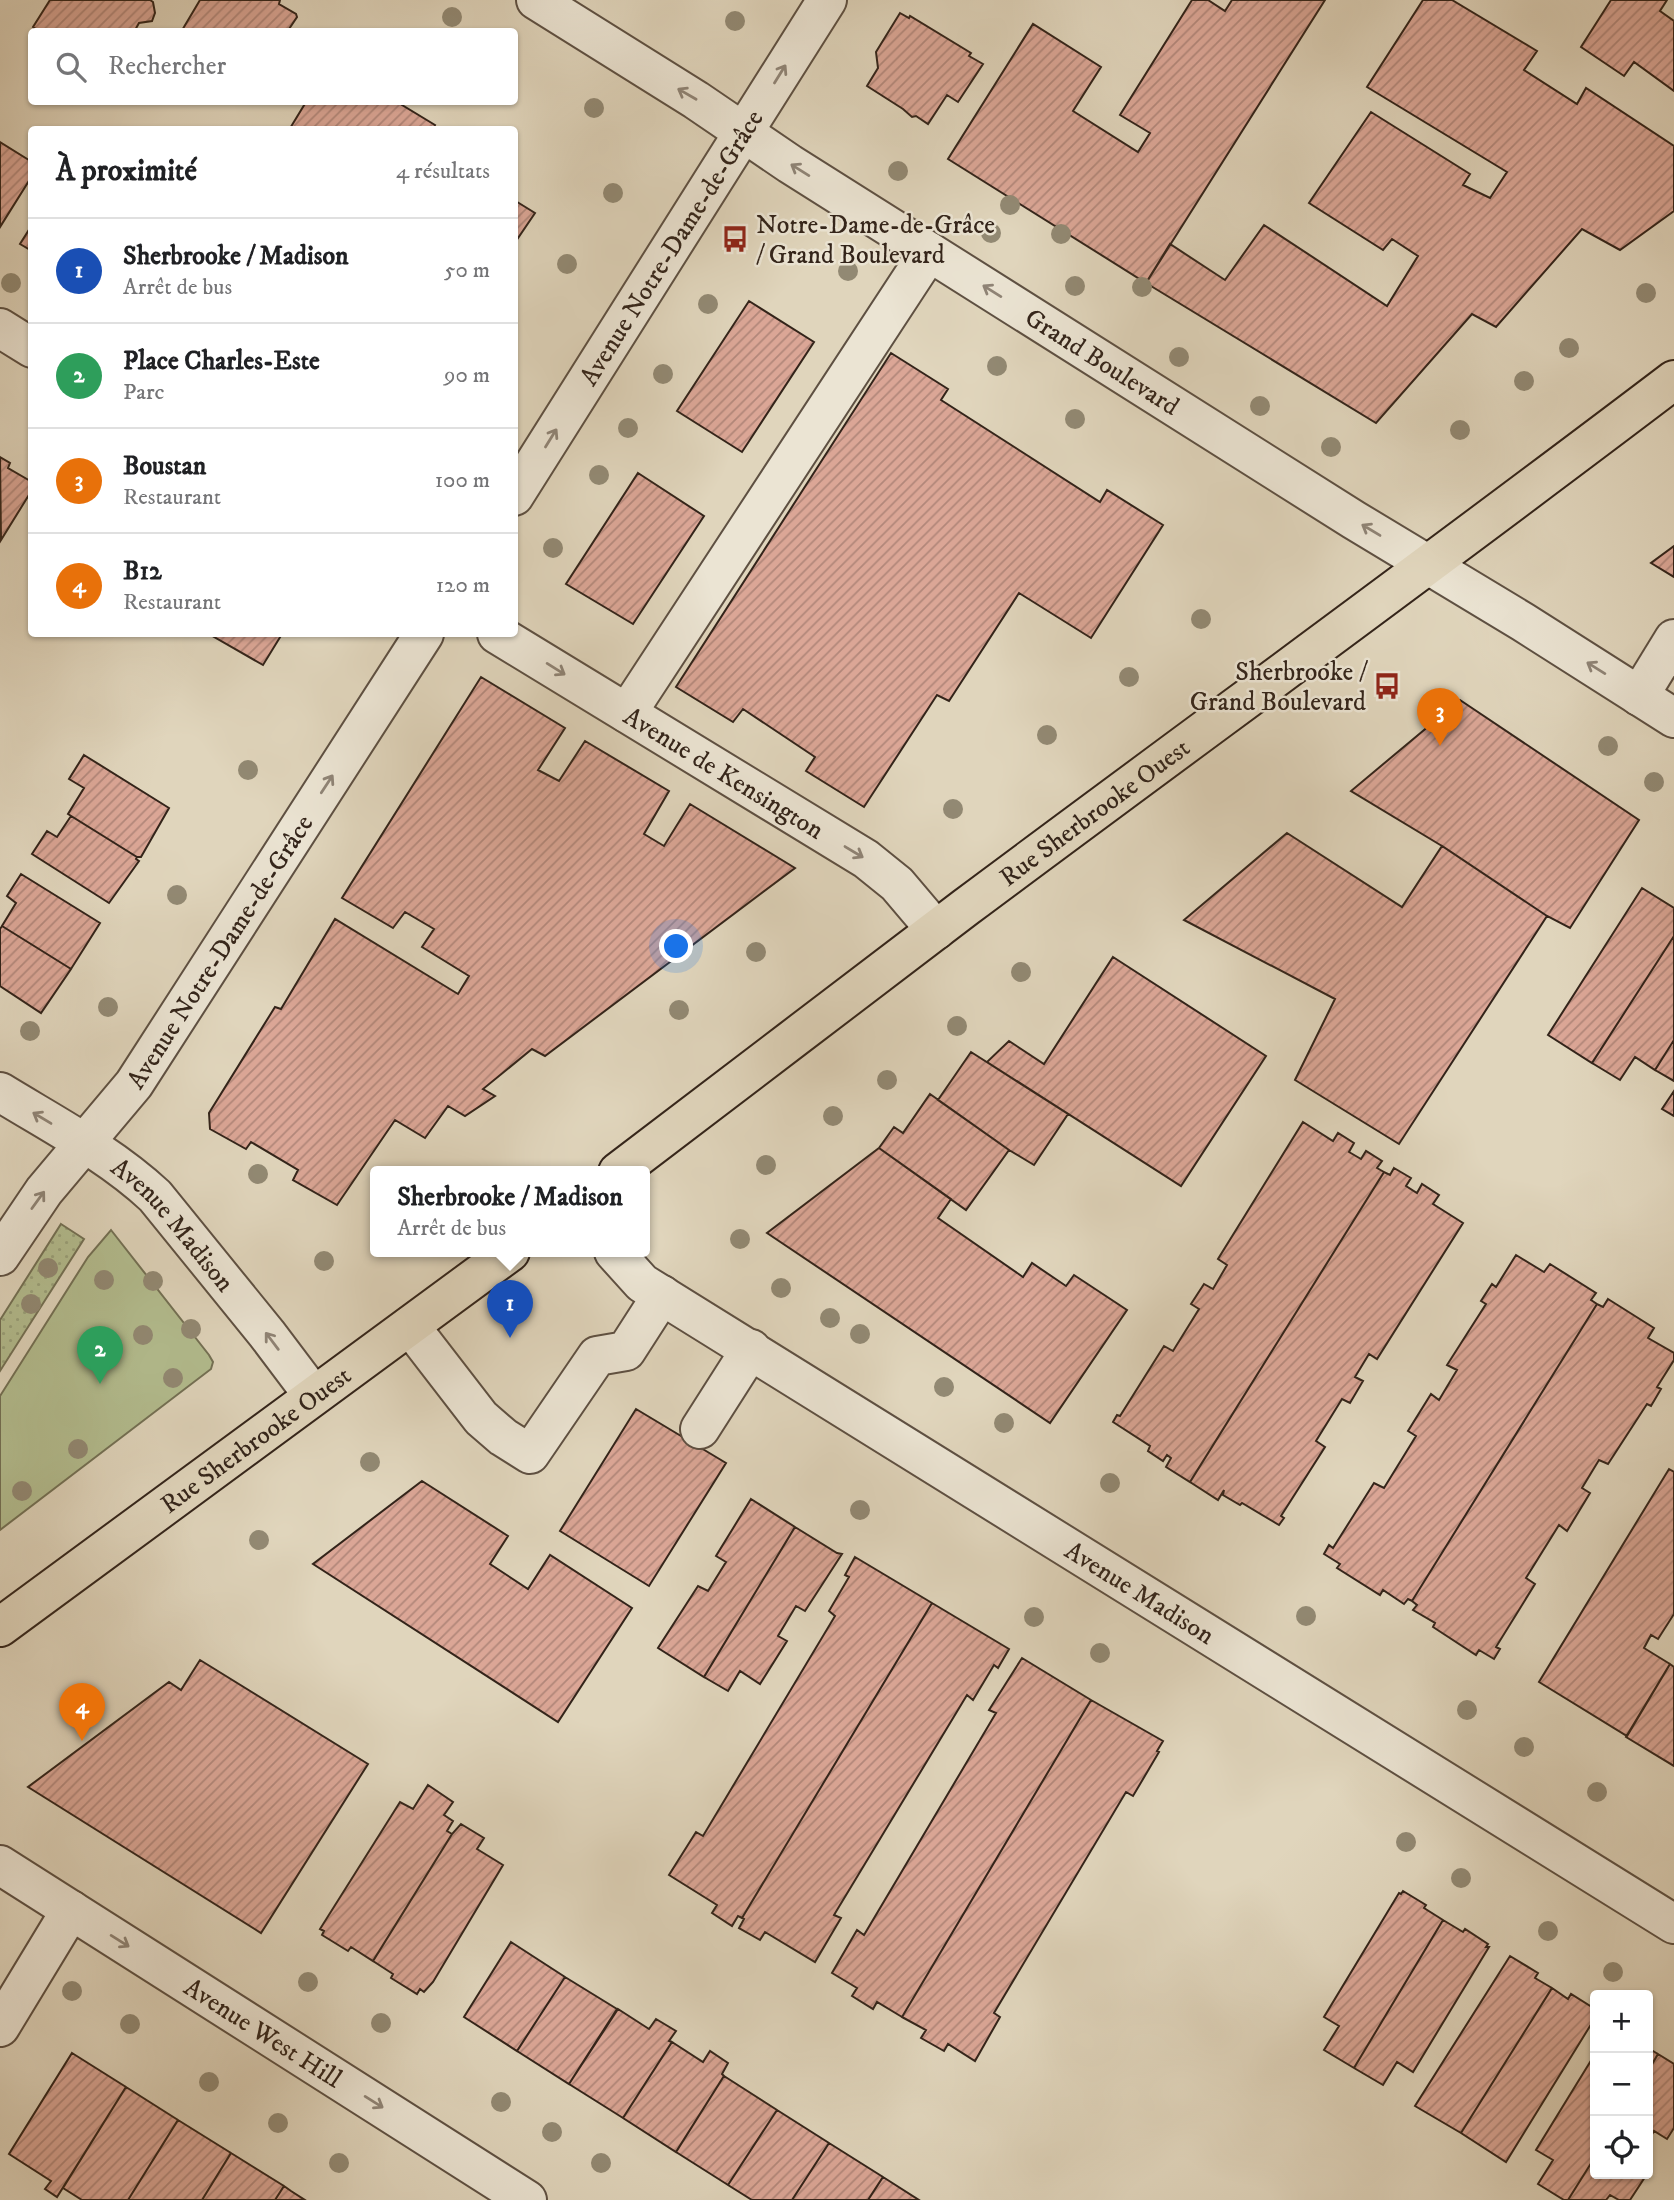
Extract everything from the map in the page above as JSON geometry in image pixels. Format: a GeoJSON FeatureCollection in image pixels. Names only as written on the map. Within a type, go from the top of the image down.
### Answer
{"type":"FeatureCollection","features":[{"type":"Feature","properties":{"kind":"main road","name":"Rue Sherbrooke Ouest"},"geometry":{"type":"LineString","coordinates":[[626,1166],[936,930],[1674,380]]}},
{"type":"Feature","properties":{"kind":"main road","name":"Rue Sherbrooke Ouest"},"geometry":{"type":"LineString","coordinates":[[0,1627],[503,1257]]}},
{"type":"Feature","properties":{"kind":"street","name":"Grand Boulevard"},"geometry":{"type":"LineString","coordinates":[[536,0],[929,252],[1674,718]]}},
{"type":"Feature","properties":{"kind":"street","name":"Avenue Notre-Dame-de-Grâce"},"geometry":{"type":"LineString","coordinates":[[518,490],[827,0]]}},
{"type":"Feature","properties":{"kind":"street"},"geometry":{"type":"LineString","coordinates":[[627,713],[929,252]]}},
{"type":"Feature","properties":{"kind":"street"},"geometry":{"type":"LineString","coordinates":[[0,328],[28,346]]}},
{"type":"Feature","properties":{"kind":"street","name":"Avenue Notre-Dame-de-Grâce"},"geometry":{"type":"LineString","coordinates":[[0,1256],[44,1191],[134,1084],[422,637]]}},
{"type":"Feature","properties":{"kind":"street","name":"Avenue de Kensington"},"geometry":{"type":"LineString","coordinates":[[502,637],[866,859],[897,884],[936,930]]}},
{"type":"Feature","properties":{"kind":"street"},"geometry":{"type":"LineString","coordinates":[[1639,696],[1674,639]]}},
{"type":"Feature","properties":{"kind":"street","name":"Avenue Madison"},"geometry":{"type":"LineString","coordinates":[[0,1092],[136,1179],[155,1196],[313,1395]]}},
{"type":"Feature","properties":{"kind":"street","name":"Avenue Madison"},"geometry":{"type":"LineString","coordinates":[[619,1257],[642,1283],[1674,1924]]}},
{"type":"Feature","properties":{"kind":"street"},"geometry":{"type":"LineString","coordinates":[[410,1326],[481,1418],[503,1437],[530,1454],[597,1356],[626,1351],[662,1295]]}},
{"type":"Feature","properties":{"kind":"street"},"geometry":{"type":"LineString","coordinates":[[700,1429],[751,1349]]}},
{"type":"Feature","properties":{"kind":"street","name":"Avenue West Hill"},"geometry":{"type":"LineString","coordinates":[[0,1865],[527,2200]]}},
{"type":"Feature","properties":{"kind":"street"},"geometry":{"type":"LineString","coordinates":[[0,2027],[71,1910]]}},
{"type":"Feature","properties":{"kind":"green space"},"geometry":{"type":"Polygon","coordinates":[[[61,1224],[84,1239],[0,1371],[0,1320],[61,1224]]]}},
{"type":"Feature","properties":{"kind":"green space"},"geometry":{"type":"Polygon","coordinates":[[[111,1230],[209,1355],[213,1362],[211,1369],[0,1530],[0,1396],[88,1257],[111,1230]]]}},
{"type":"Feature","properties":{"kind":"building"},"geometry":{"type":"Polygon","coordinates":[[[50,0],[150,0],[155,13],[152,21],[139,23],[136,28],[33,27],[50,0]]]}},
{"type":"Feature","properties":{"kind":"building"},"geometry":{"type":"Polygon","coordinates":[[[200,0],[280,0],[279,4],[297,17],[290,28],[183,28],[200,0]]]}},
{"type":"Feature","properties":{"kind":"building"},"geometry":{"type":"Polygon","coordinates":[[[1192,0],[1208,0],[1225,11],[1232,0],[1325,0],[1146,283],[948,159],[1033,24],[1101,67],[1073,111],[1138,152],[1150,133],[1120,115],[1192,0]]]}},
{"type":"Feature","properties":{"kind":"building"},"geometry":{"type":"Polygon","coordinates":[[[1423,0],[1452,0],[1537,51],[1524,70],[1577,104],[1586,88],[1674,146],[1674,211],[1620,250],[1582,229],[1496,327],[1472,314],[1376,423],[1146,283],[1170,244],[1225,280],[1264,225],[1387,306],[1418,256],[1392,239],[1383,250],[1309,203],[1371,112],[1470,174],[1463,185],[1490,198],[1507,172],[1367,87],[1423,0]]]}},
{"type":"Feature","properties":{"kind":"building"},"geometry":{"type":"Polygon","coordinates":[[[1611,0],[1667,0],[1660,11],[1674,21],[1674,91],[1634,62],[1624,76],[1581,47],[1611,0]]]}},
{"type":"Feature","properties":{"kind":"building"},"geometry":{"type":"Polygon","coordinates":[[[900,13],[909,18],[910,16],[971,53],[969,56],[983,64],[958,102],[947,95],[928,124],[916,116],[912,117],[867,86],[878,68],[876,52],[900,13]]]}},
{"type":"Feature","properties":{"kind":"building"},"geometry":{"type":"Polygon","coordinates":[[[304,105],[402,105],[435,125],[434,126],[291,126],[304,105]]]}},
{"type":"Feature","properties":{"kind":"building"},"geometry":{"type":"Polygon","coordinates":[[[0,142],[28,160],[28,182],[0,227],[0,142]]]}},
{"type":"Feature","properties":{"kind":"building"},"geometry":{"type":"Polygon","coordinates":[[[518,202],[535,213],[518,238],[518,202]]]}},
{"type":"Feature","properties":{"kind":"building"},"geometry":{"type":"Polygon","coordinates":[[[28,231],[28,249],[20,244],[28,231]]]}},
{"type":"Feature","properties":{"kind":"building"},"geometry":{"type":"Polygon","coordinates":[[[749,301],[814,342],[742,452],[677,411],[749,301]]]}},
{"type":"Feature","properties":{"kind":"building"},"geometry":{"type":"Polygon","coordinates":[[[891,353],[948,389],[941,400],[1100,502],[1107,490],[1163,525],[1091,638],[1019,593],[949,701],[937,695],[864,807],[806,771],[815,757],[743,709],[733,722],[676,687],[891,353]]]}},
{"type":"Feature","properties":{"kind":"building"},"geometry":{"type":"Polygon","coordinates":[[[0,457],[10,463],[8,468],[28,480],[28,496],[1,540],[0,457]]]}},
{"type":"Feature","properties":{"kind":"building"},"geometry":{"type":"Polygon","coordinates":[[[638,473],[704,516],[633,624],[566,584],[638,473]]]}},
{"type":"Feature","properties":{"kind":"building"},"geometry":{"type":"Polygon","coordinates":[[[1674,546],[1674,577],[1651,563],[1674,546]]]}},
{"type":"Feature","properties":{"kind":"building"},"geometry":{"type":"Polygon","coordinates":[[[214,637],[280,637],[263,665],[214,637]]]}},
{"type":"Feature","properties":{"kind":"building"},"geometry":{"type":"Polygon","coordinates":[[[481,677],[565,728],[538,770],[559,781],[585,741],[669,791],[644,834],[664,846],[690,804],[795,868],[545,1056],[532,1049],[483,1089],[495,1096],[465,1116],[448,1106],[425,1138],[395,1120],[337,1205],[293,1180],[298,1170],[251,1142],[246,1149],[210,1129],[209,1113],[275,1007],[281,1009],[335,919],[458,994],[469,976],[422,947],[434,929],[405,912],[393,928],[342,898],[481,677]]]}},
{"type":"Feature","properties":{"kind":"building"},"geometry":{"type":"Polygon","coordinates":[[[1460,700],[1639,820],[1570,928],[1351,791],[1460,700]]]}},
{"type":"Feature","properties":{"kind":"building"},"geometry":{"type":"Polygon","coordinates":[[[84,755],[169,808],[141,857],[68,814],[84,788],[69,779],[84,755]]]}},
{"type":"Feature","properties":{"kind":"building"},"geometry":{"type":"Polygon","coordinates":[[[71,816],[137,857],[139,861],[109,903],[32,854],[47,831],[57,837],[71,816]]]}},
{"type":"Feature","properties":{"kind":"building"},"geometry":{"type":"Polygon","coordinates":[[[1287,833],[1402,907],[1442,846],[1547,916],[1399,1144],[1295,1080],[1335,999],[1184,920],[1287,833]]]}},
{"type":"Feature","properties":{"kind":"building"},"geometry":{"type":"Polygon","coordinates":[[[21,874],[100,923],[71,969],[2,926],[16,903],[7,896],[21,874]]]}},
{"type":"Feature","properties":{"kind":"building"},"geometry":{"type":"Polygon","coordinates":[[[1642,888],[1674,908],[1674,936],[1592,1063],[1548,1035],[1642,888]]]}},
{"type":"Feature","properties":{"kind":"building"},"geometry":{"type":"Polygon","coordinates":[[[2,926],[71,969],[41,1013],[0,986],[2,926]]]}},
{"type":"Feature","properties":{"kind":"building"},"geometry":{"type":"Polygon","coordinates":[[[1674,936],[1674,1040],[1655,1070],[1635,1057],[1620,1080],[1592,1063],[1674,936]]]}},
{"type":"Feature","properties":{"kind":"building"},"geometry":{"type":"Polygon","coordinates":[[[1113,957],[1266,1056],[1181,1186],[987,1062],[1009,1041],[1044,1064],[1113,957]]]}},
{"type":"Feature","properties":{"kind":"building"},"geometry":{"type":"Polygon","coordinates":[[[1674,1040],[1674,1081],[1655,1070],[1674,1040]]]}},
{"type":"Feature","properties":{"kind":"building"},"geometry":{"type":"Polygon","coordinates":[[[971,1052],[1068,1114],[1034,1165],[938,1100],[971,1052]]]}},
{"type":"Feature","properties":{"kind":"building"},"geometry":{"type":"Polygon","coordinates":[[[1674,1091],[1674,1116],[1662,1109],[1674,1091]]]}},
{"type":"Feature","properties":{"kind":"building"},"geometry":{"type":"Polygon","coordinates":[[[930,1094],[1009,1150],[966,1210],[879,1148],[894,1127],[903,1133],[930,1094]]]}},
{"type":"Feature","properties":{"kind":"building"},"geometry":{"type":"Polygon","coordinates":[[[1303,1122],[1333,1141],[1338,1133],[1354,1143],[1349,1152],[1361,1159],[1366,1151],[1382,1161],[1377,1168],[1384,1172],[1190,1482],[1166,1467],[1171,1458],[1167,1455],[1163,1461],[1148,1451],[1150,1446],[1113,1422],[1117,1415],[1120,1416],[1164,1346],[1173,1351],[1199,1309],[1191,1304],[1204,1284],[1213,1289],[1227,1265],[1218,1259],[1303,1122]]]}},
{"type":"Feature","properties":{"kind":"building"},"geometry":{"type":"Polygon","coordinates":[[[879,1148],[951,1199],[938,1218],[1023,1277],[1032,1263],[1066,1286],[1074,1275],[1127,1310],[1050,1423],[767,1233],[879,1148]]]}},
{"type":"Feature","properties":{"kind":"building"},"geometry":{"type":"Polygon","coordinates":[[[1394,1168],[1411,1178],[1406,1186],[1417,1193],[1422,1184],[1439,1195],[1433,1204],[1463,1223],[1377,1359],[1369,1354],[1355,1377],[1363,1381],[1350,1403],[1342,1399],[1316,1441],[1325,1447],[1281,1516],[1284,1518],[1279,1525],[1223,1495],[1224,1490],[1218,1500],[1190,1482],[1384,1172],[1390,1175],[1394,1168]]]}},
{"type":"Feature","properties":{"kind":"building"},"geometry":{"type":"Polygon","coordinates":[[[1516,1255],[1544,1272],[1550,1264],[1596,1293],[1591,1300],[1597,1304],[1412,1601],[1408,1599],[1404,1604],[1383,1590],[1380,1595],[1337,1568],[1340,1564],[1324,1554],[1329,1545],[1333,1548],[1374,1483],[1384,1488],[1416,1436],[1408,1431],[1431,1394],[1439,1400],[1457,1370],[1447,1365],[1486,1304],[1481,1301],[1492,1284],[1496,1287],[1516,1255]]]}},
{"type":"Feature","properties":{"kind":"building"},"geometry":{"type":"Polygon","coordinates":[[[1608,1299],[1654,1328],[1648,1338],[1674,1353],[1674,1360],[1657,1387],[1661,1389],[1651,1406],[1647,1404],[1608,1464],[1599,1460],[1582,1488],[1590,1493],[1567,1531],[1559,1525],[1526,1578],[1535,1584],[1496,1647],[1500,1649],[1494,1659],[1479,1650],[1476,1655],[1433,1627],[1435,1623],[1413,1610],[1417,1605],[1412,1601],[1597,1304],[1603,1307],[1608,1299]]]}},
{"type":"Feature","properties":{"kind":"building"},"geometry":{"type":"Polygon","coordinates":[[[636,1409],[726,1463],[649,1586],[560,1531],[636,1409]]]}},
{"type":"Feature","properties":{"kind":"building"},"geometry":{"type":"Polygon","coordinates":[[[1669,1469],[1674,1472],[1674,1614],[1658,1639],[1651,1635],[1644,1648],[1670,1664],[1627,1736],[1539,1682],[1669,1469]]]}},
{"type":"Feature","properties":{"kind":"building"},"geometry":{"type":"Polygon","coordinates":[[[422,1481],[508,1536],[490,1564],[528,1589],[550,1555],[632,1608],[558,1722],[313,1564],[422,1481]]]}},
{"type":"Feature","properties":{"kind":"building"},"geometry":{"type":"Polygon","coordinates":[[[751,1499],[795,1527],[704,1677],[658,1648],[698,1586],[708,1591],[726,1562],[716,1556],[751,1499]]]}},
{"type":"Feature","properties":{"kind":"building"},"geometry":{"type":"Polygon","coordinates":[[[795,1527],[842,1554],[805,1611],[796,1606],[778,1636],[787,1641],[760,1684],[740,1671],[728,1691],[704,1677],[795,1527]]]}},
{"type":"Feature","properties":{"kind":"building"},"geometry":{"type":"Polygon","coordinates":[[[855,1557],[932,1603],[742,1918],[738,1916],[732,1926],[712,1913],[717,1905],[669,1875],[696,1832],[703,1836],[835,1616],[829,1611],[849,1577],[845,1575],[855,1557]]]}},
{"type":"Feature","properties":{"kind":"building"},"geometry":{"type":"Polygon","coordinates":[[[932,1603],[1009,1649],[998,1668],[994,1665],[973,1700],[967,1695],[834,1915],[841,1918],[815,1962],[765,1932],[760,1940],[739,1928],[744,1919],[742,1918],[932,1603]]]}},
{"type":"Feature","properties":{"kind":"building"},"geometry":{"type":"Polygon","coordinates":[[[1022,1658],[1091,1700],[902,2017],[877,2002],[873,2009],[852,1996],[857,1988],[832,1973],[857,1930],[864,1935],[996,1713],[989,1710],[1022,1658]]]}},
{"type":"Feature","properties":{"kind":"building"},"geometry":{"type":"Polygon","coordinates":[[[200,1660],[368,1764],[261,1933],[28,1787],[169,1682],[181,1690],[200,1660]]]}},
{"type":"Feature","properties":{"kind":"building"},"geometry":{"type":"Polygon","coordinates":[[[1670,1664],[1674,1667],[1674,1766],[1626,1737],[1670,1664]]]}},
{"type":"Feature","properties":{"kind":"building"},"geometry":{"type":"Polygon","coordinates":[[[1091,1700],[1163,1741],[1157,1751],[1159,1752],[1133,1796],[1126,1792],[994,2013],[1000,2017],[975,2061],[948,2044],[944,2051],[921,2038],[926,2030],[902,2017],[1091,1700]]]}},
{"type":"Feature","properties":{"kind":"building"},"geometry":{"type":"Polygon","coordinates":[[[428,1785],[453,1802],[444,1815],[453,1821],[447,1831],[452,1834],[373,1961],[351,1947],[348,1951],[322,1935],[324,1931],[320,1929],[400,1802],[413,1809],[428,1785]]]}},
{"type":"Feature","properties":{"kind":"building"},"geometry":{"type":"Polygon","coordinates":[[[461,1824],[484,1838],[477,1849],[503,1865],[433,1982],[424,1992],[420,1989],[417,1994],[391,1978],[393,1974],[373,1961],[452,1834],[461,1824]]]}},
{"type":"Feature","properties":{"kind":"building"},"geometry":{"type":"Polygon","coordinates":[[[1403,1891],[1426,1905],[1424,1908],[1443,1920],[1354,2068],[1324,2050],[1339,2026],[1324,2017],[1399,1893],[1403,1891]]]}},
{"type":"Feature","properties":{"kind":"building"},"geometry":{"type":"Polygon","coordinates":[[[1443,1920],[1463,1932],[1465,1929],[1489,1947],[1413,2072],[1397,2062],[1383,2085],[1354,2068],[1443,1920]]]}},
{"type":"Feature","properties":{"kind":"building"},"geometry":{"type":"Polygon","coordinates":[[[511,1942],[565,1977],[517,2051],[464,2017],[511,1942]]]}},
{"type":"Feature","properties":{"kind":"building"},"geometry":{"type":"Polygon","coordinates":[[[1510,1956],[1538,1973],[1535,1978],[1552,1988],[1461,2133],[1415,2106],[1510,1956]]]}},
{"type":"Feature","properties":{"kind":"building"},"geometry":{"type":"Polygon","coordinates":[[[565,1977],[617,2009],[569,2084],[517,2051],[565,1977]]]}},
{"type":"Feature","properties":{"kind":"building"},"geometry":{"type":"Polygon","coordinates":[[[1552,1988],[1568,1999],[1571,1994],[1590,2006],[1590,2026],[1506,2162],[1461,2133],[1552,1988]]]}},
{"type":"Feature","properties":{"kind":"building"},"geometry":{"type":"Polygon","coordinates":[[[618,2009],[649,2029],[656,2019],[676,2031],[669,2041],[672,2042],[623,2118],[569,2084],[618,2009]]]}},
{"type":"Feature","properties":{"kind":"building"},"geometry":{"type":"Polygon","coordinates":[[[672,2042],[703,2062],[710,2051],[728,2063],[722,2074],[724,2076],[676,2152],[623,2118],[672,2042]]]}},
{"type":"Feature","properties":{"kind":"building"},"geometry":{"type":"Polygon","coordinates":[[[72,2053],[126,2087],[57,2197],[45,2189],[51,2181],[9,2154],[72,2053]]]}},
{"type":"Feature","properties":{"kind":"building"},"geometry":{"type":"Polygon","coordinates":[[[1658,2054],[1674,2064],[1674,2128],[1667,2139],[1653,2133],[1653,2062],[1658,2054]]]}},
{"type":"Feature","properties":{"kind":"building"},"geometry":{"type":"Polygon","coordinates":[[[1590,2062],[1590,2165],[1568,2200],[1538,2184],[1553,2160],[1536,2150],[1590,2062]]]}},
{"type":"Feature","properties":{"kind":"building"},"geometry":{"type":"Polygon","coordinates":[[[724,2076],[777,2110],[728,2185],[676,2152],[724,2076]]]}},
{"type":"Feature","properties":{"kind":"building"},"geometry":{"type":"Polygon","coordinates":[[[126,2087],[178,2120],[128,2200],[82,2200],[63,2188],[126,2087]]]}},
{"type":"Feature","properties":{"kind":"building"},"geometry":{"type":"Polygon","coordinates":[[[777,2110],[829,2143],[792,2200],[752,2200],[728,2185],[777,2110]]]}},
{"type":"Feature","properties":{"kind":"building"},"geometry":{"type":"Polygon","coordinates":[[[178,2120],[231,2153],[202,2200],[128,2200],[178,2120]]]}},
{"type":"Feature","properties":{"kind":"building"},"geometry":{"type":"Polygon","coordinates":[[[829,2143],[883,2177],[868,2200],[792,2200],[829,2143]]]}},
{"type":"Feature","properties":{"kind":"building"},"geometry":{"type":"Polygon","coordinates":[[[231,2153],[284,2186],[275,2200],[202,2200],[231,2153]]]}},
{"type":"Feature","properties":{"kind":"building"},"geometry":{"type":"Polygon","coordinates":[[[1590,2165],[1590,2179],[1644,2179],[1630,2200],[1619,2200],[1610,2195],[1606,2200],[1568,2200],[1590,2165]]]}},
{"type":"Feature","properties":{"kind":"building"},"geometry":{"type":"Polygon","coordinates":[[[883,2177],[919,2200],[868,2200],[883,2177]]]}},
{"type":"Feature","properties":{"kind":"building"},"geometry":{"type":"Polygon","coordinates":[[[284,2186],[291,2191],[305,2200],[275,2200],[284,2186]]]}},
{"type":"Feature","properties":{"kind":"place","name":"Notre-Dame-de-Grâce / Grand Boulevard"},"geometry":{"type":"Point","coordinates":[735,239]}},
{"type":"Feature","properties":{"kind":"place","name":"Sherbrooke / Grand Boulevard"},"geometry":{"type":"Point","coordinates":[1387,686]}},
{"type":"Feature","properties":{"kind":"place","name":"Boustan"},"geometry":{"type":"Point","coordinates":[1440,746]}},
{"type":"Feature","properties":{"kind":"place","name":"Sherbrooke / Madison"},"geometry":{"type":"Point","coordinates":[510,1338]}},
{"type":"Feature","properties":{"kind":"place","name":"Place Charles-Este"},"geometry":{"type":"Point","coordinates":[100,1384]}},
{"type":"Feature","properties":{"kind":"place","name":"B12"},"geometry":{"type":"Point","coordinates":[82,1741]}}]}
